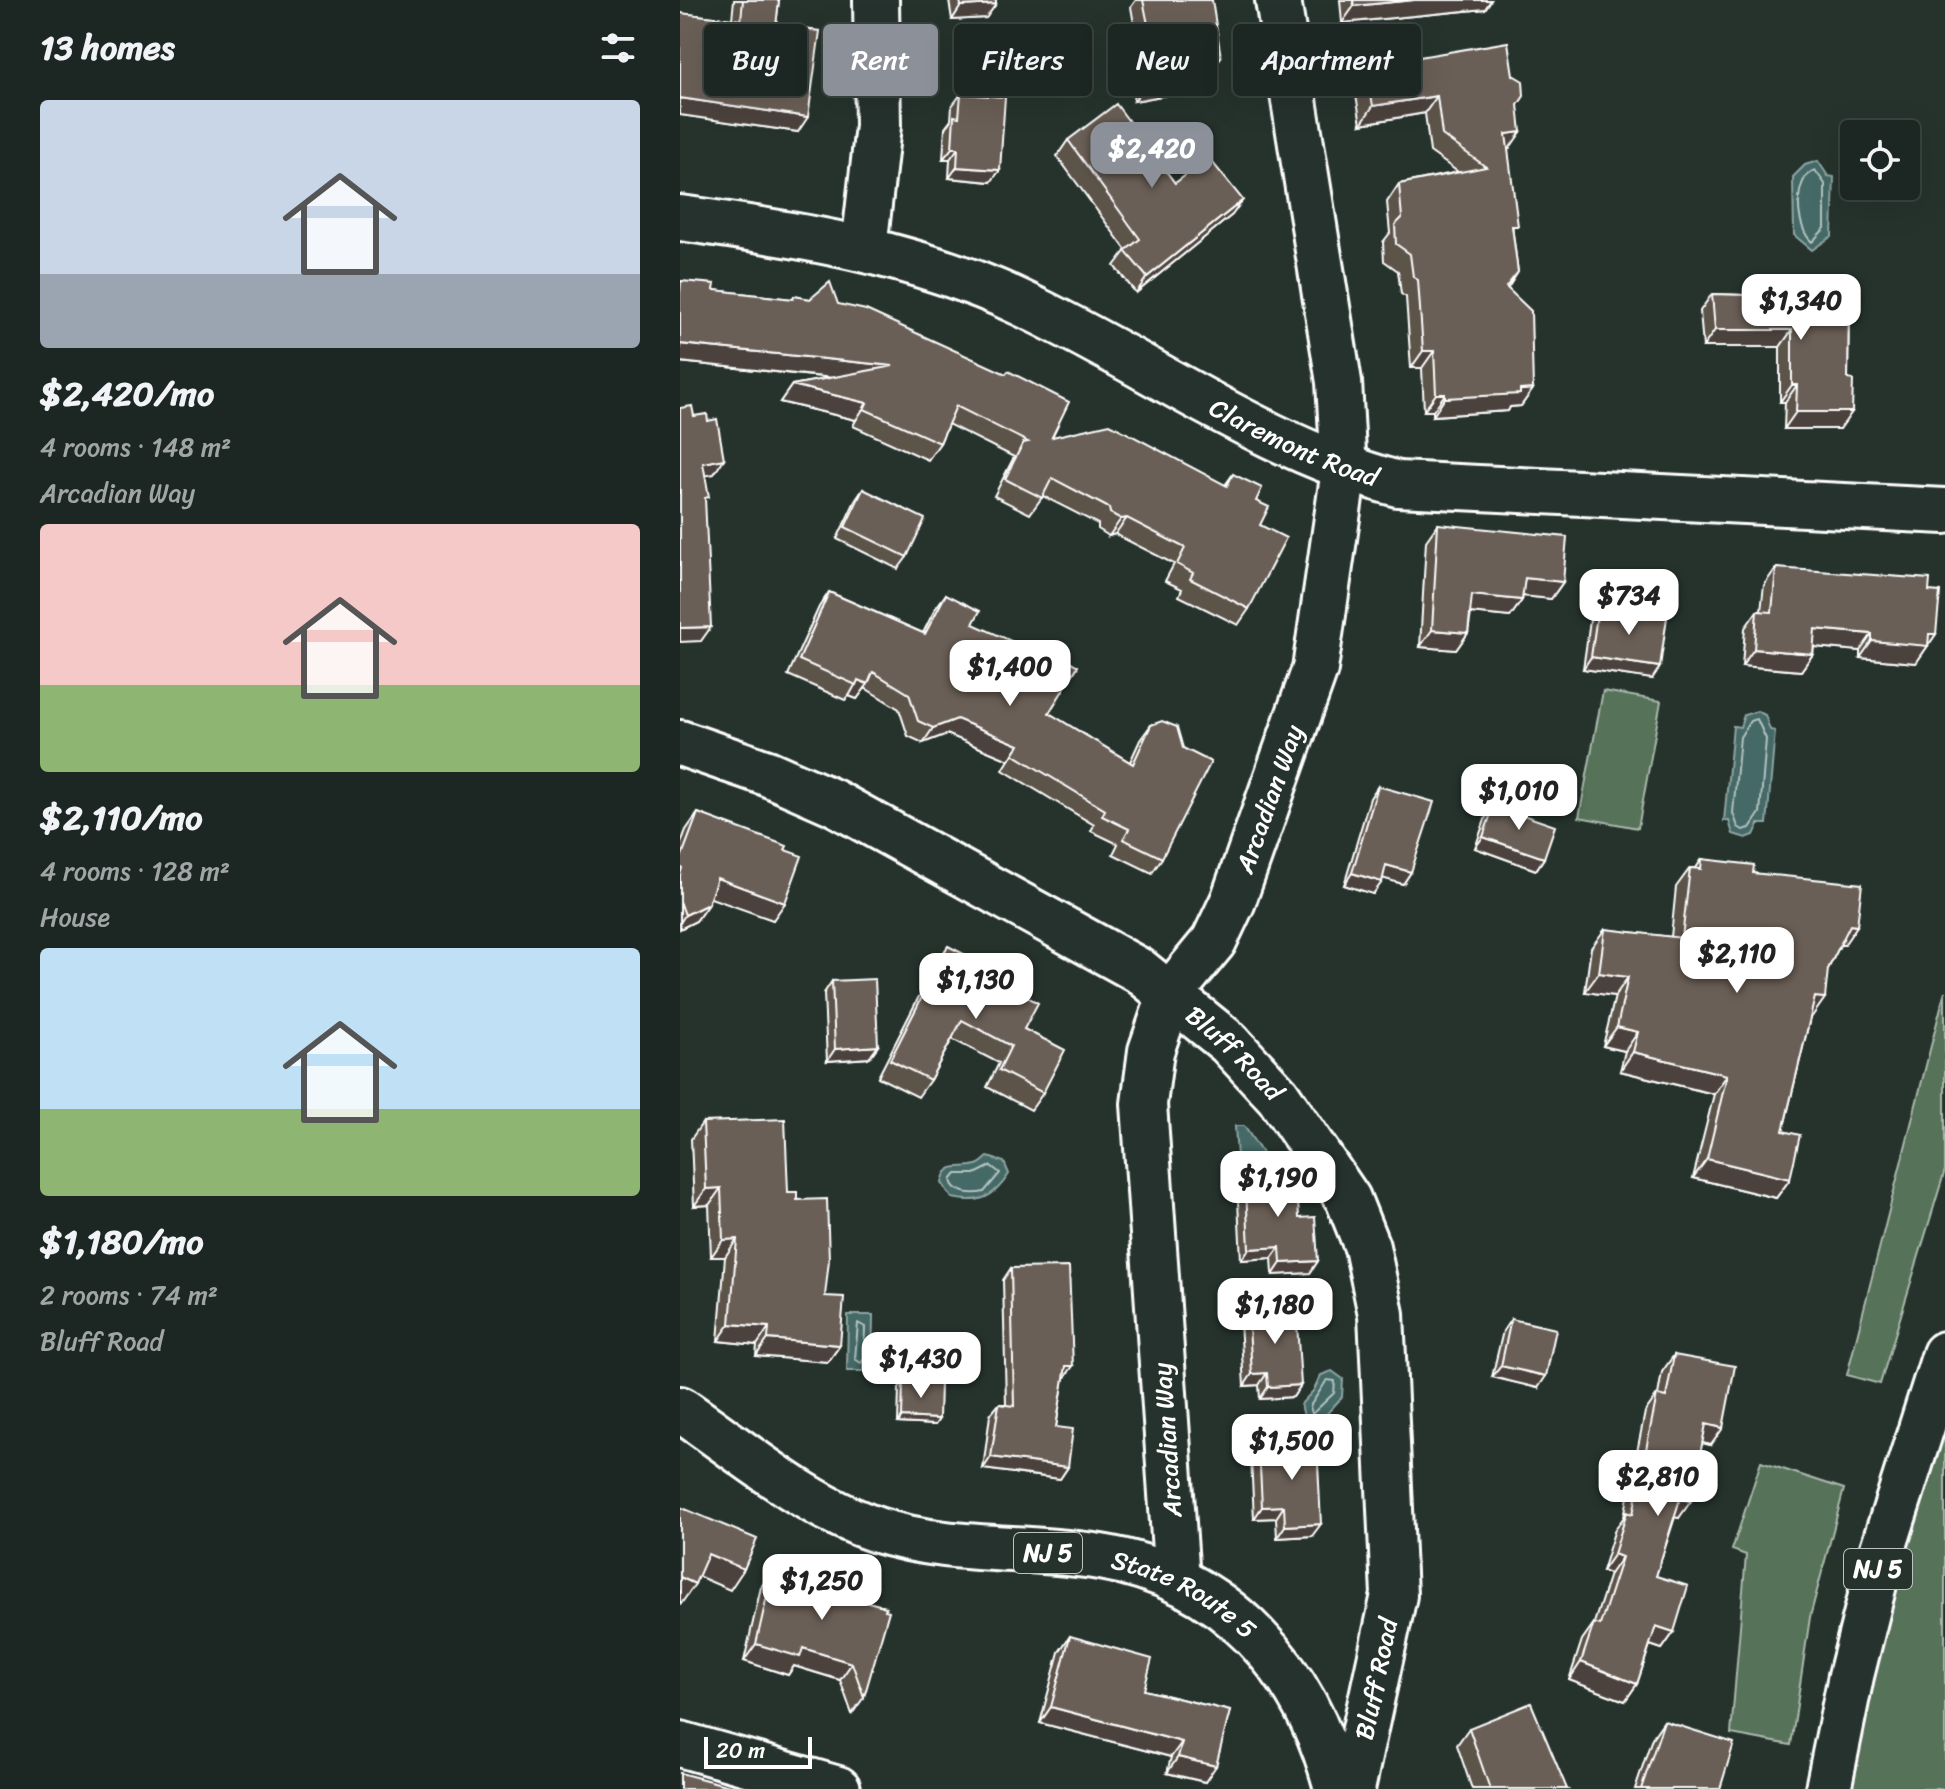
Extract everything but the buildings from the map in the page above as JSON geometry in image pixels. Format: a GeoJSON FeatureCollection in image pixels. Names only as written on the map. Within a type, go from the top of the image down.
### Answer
{"type":"FeatureCollection","features":[{"type":"Feature","properties":{"kind":"street"},"geometry":{"type":"LineString","coordinates":[[864,248],[878,126],[876,0]]}},
{"type":"Feature","properties":{"kind":"street","name":"Arcadian Way"},"geometry":{"type":"LineString","coordinates":[[1177,1580],[1144,1104],[1151,1051],[1171,993],[1214,941],[1255,845],[1284,764],[1315,669],[1344,470],[1339,382],[1278,0]]}},
{"type":"Feature","properties":{"kind":"street","name":"Claremont Road"},"geometry":{"type":"LineString","coordinates":[[680,218],[864,248],[949,273],[1021,303],[1344,470],[1427,487],[1945,511]]}},
{"type":"Feature","properties":{"kind":"street","name":"Bluff Road"},"geometry":{"type":"LineString","coordinates":[[680,743],[767,773],[833,802],[1140,971],[1229,1043],[1278,1096],[1348,1199],[1367,1247],[1381,1314],[1394,1595],[1352,1789]]}},
{"type":"Feature","properties":{"kind":"street","name":"NJ 5"},"geometry":{"type":"LineString","coordinates":[[1828,1789],[1851,1676],[1882,1552],[1945,1354]]}},
{"type":"Feature","properties":{"kind":"street","name":"State Route 5"},"geometry":{"type":"LineString","coordinates":[[680,1409],[821,1504],[875,1529],[928,1543],[1101,1557],[1177,1580],[1220,1606],[1258,1638],[1290,1676],[1316,1724],[1337,1789]]}},
{"type":"Feature","properties":{"kind":"street"},"geometry":{"type":"LineString","coordinates":[[680,1744],[838,1789]]}},
{"type":"Feature","properties":{"kind":"green space"},"geometry":{"type":"Polygon","coordinates":[[[1603,691],[1661,701],[1638,828],[1579,817],[1603,691]]]}},
{"type":"Feature","properties":{"kind":"green space"},"geometry":{"type":"Polygon","coordinates":[[[1945,991],[1945,1170],[1880,1384],[1847,1375],[1945,991]]]}},
{"type":"Feature","properties":{"kind":"green space"},"geometry":{"type":"Polygon","coordinates":[[[1945,1354],[1945,1789],[1828,1789],[1945,1354]]]}},
{"type":"Feature","properties":{"kind":"green space"},"geometry":{"type":"Polygon","coordinates":[[[1761,1462],[1844,1489],[1810,1617],[1791,1745],[1731,1734],[1746,1555],[1732,1550],[1761,1462]]]}},
{"type":"Feature","properties":{"kind":"water"},"geometry":{"type":"Polygon","coordinates":[[[1818,161],[1828,176],[1834,177],[1832,236],[1812,250],[1794,235],[1793,177],[1805,165],[1818,161]]]}},
{"type":"Feature","properties":{"kind":"water"},"geometry":{"type":"Polygon","coordinates":[[[1757,711],[1765,715],[1770,730],[1775,731],[1767,824],[1759,824],[1754,835],[1746,838],[1733,834],[1729,821],[1724,821],[1733,726],[1740,727],[1744,715],[1757,711]]]}},
{"type":"Feature","properties":{"kind":"water"},"geometry":{"type":"Polygon","coordinates":[[[1235,1126],[1244,1126],[1268,1162],[1268,1173],[1238,1173],[1235,1126]]]}},
{"type":"Feature","properties":{"kind":"water"},"geometry":{"type":"Polygon","coordinates":[[[988,1157],[1004,1162],[1009,1174],[998,1189],[978,1199],[952,1198],[942,1183],[947,1171],[978,1164],[988,1157]]]}},
{"type":"Feature","properties":{"kind":"water"},"geometry":{"type":"Polygon","coordinates":[[[848,1315],[873,1315],[872,1371],[847,1371],[848,1315]]]}},
{"type":"Feature","properties":{"kind":"water"},"geometry":{"type":"Polygon","coordinates":[[[1332,1371],[1343,1379],[1342,1397],[1322,1419],[1305,1421],[1301,1404],[1314,1390],[1321,1375],[1332,1371]]]}}]}
